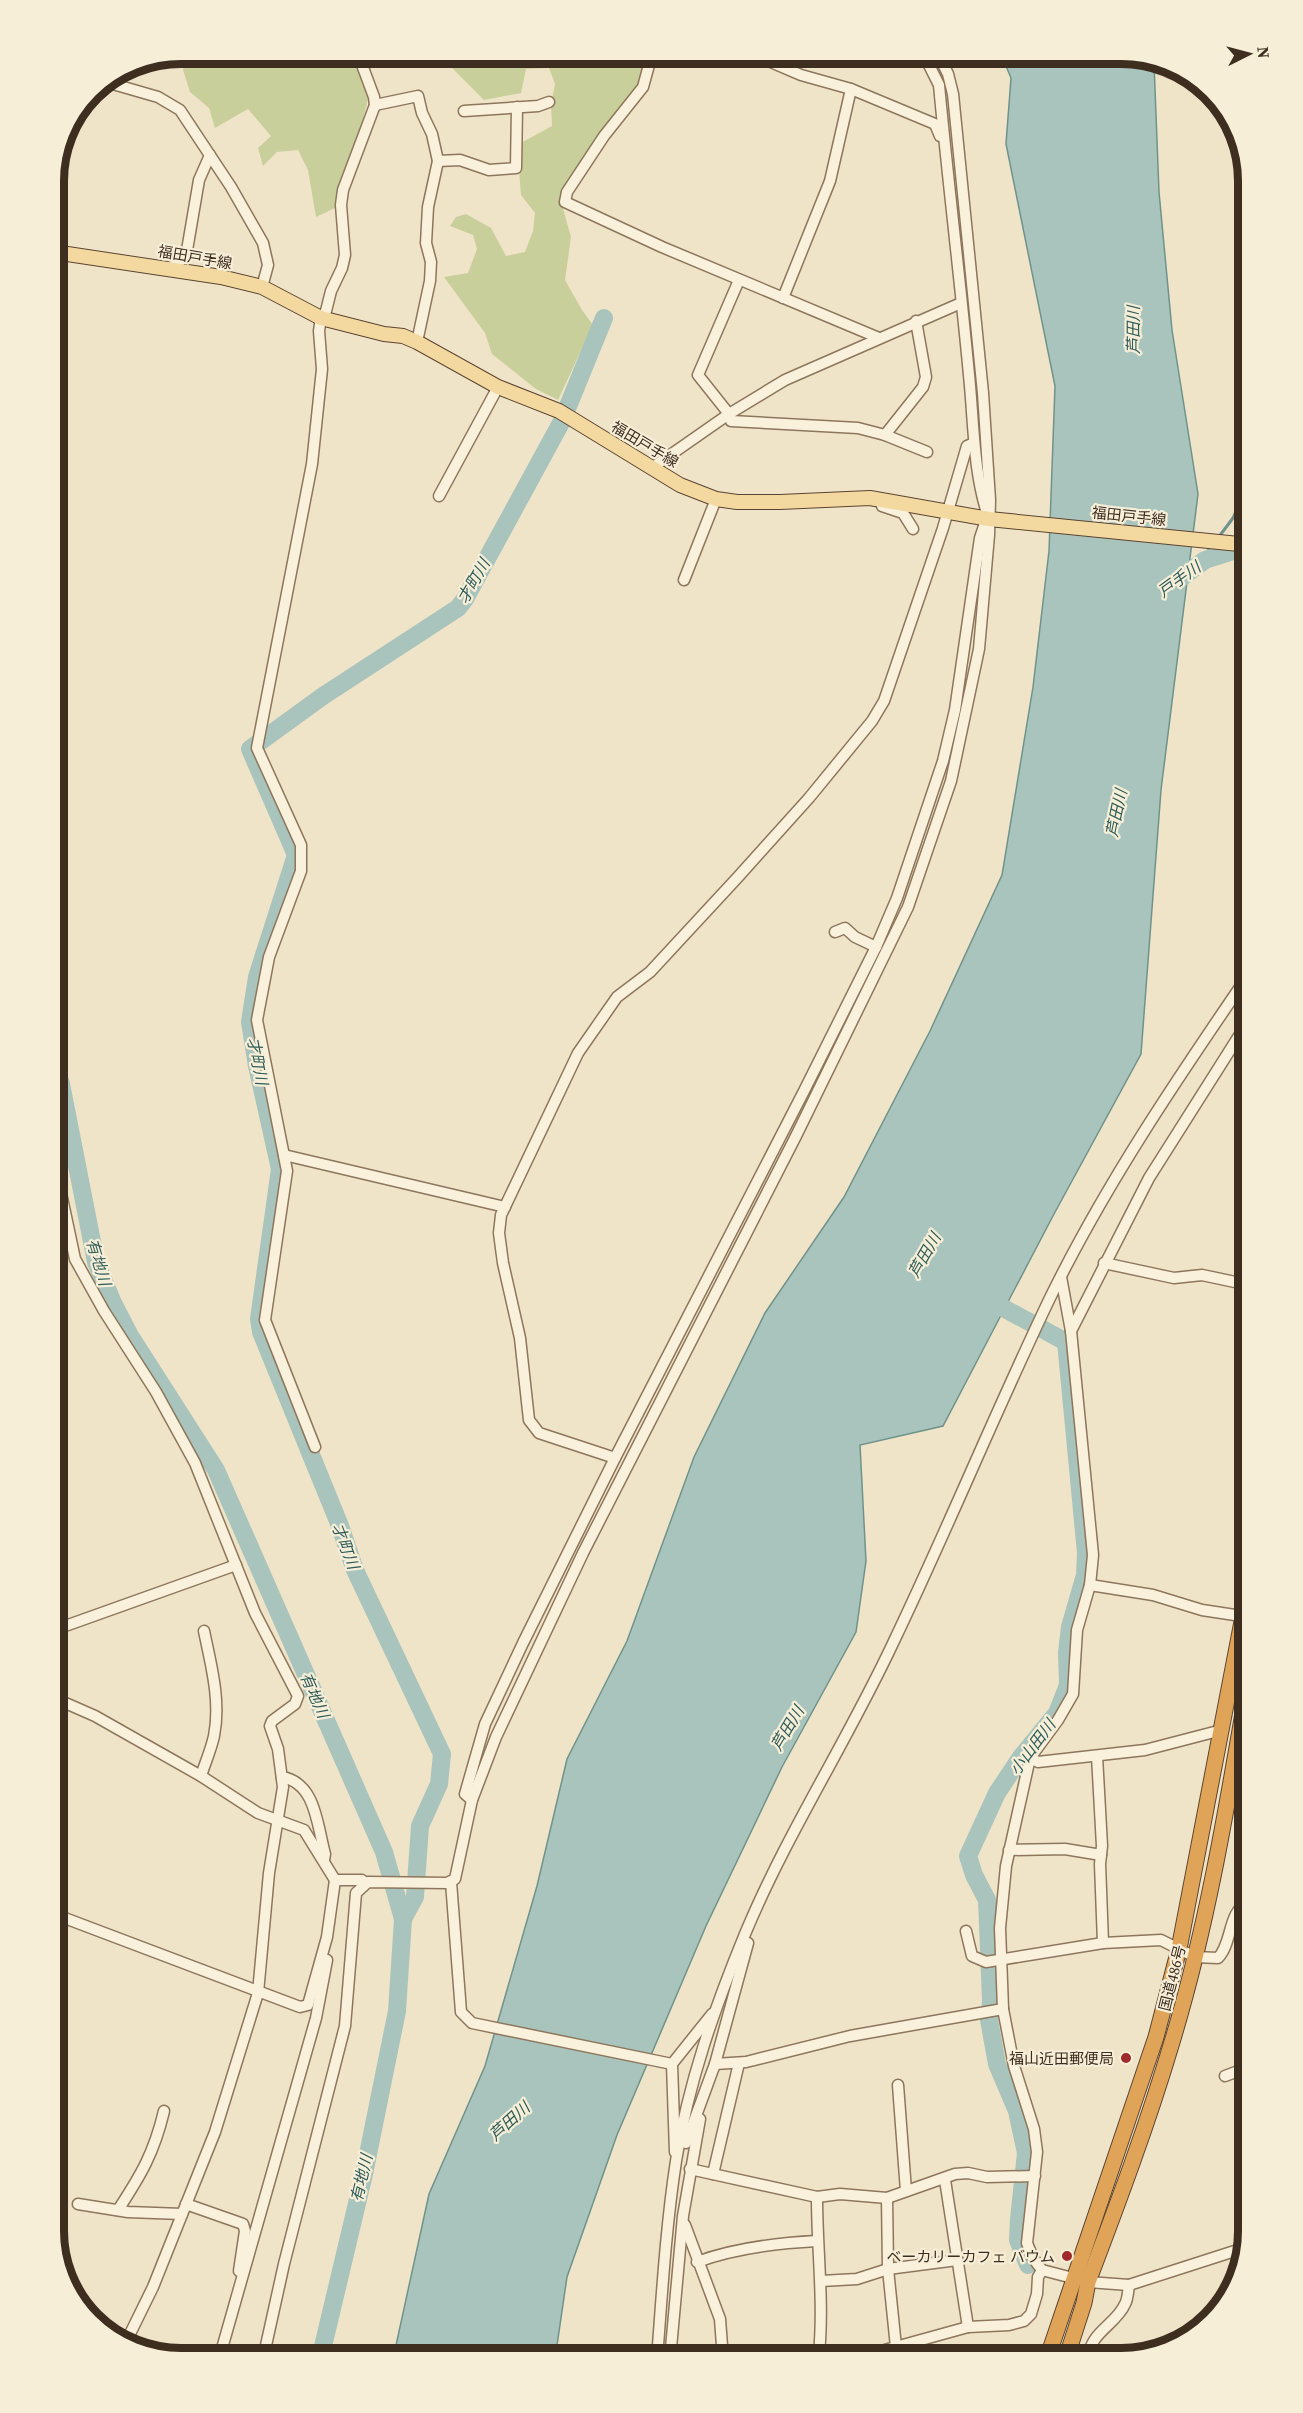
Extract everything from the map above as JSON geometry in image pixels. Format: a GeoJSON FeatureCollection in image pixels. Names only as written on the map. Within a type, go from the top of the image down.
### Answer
{"type":"FeatureCollection","features":[{"type":"Feature","properties":{"kind":"highway","name":"国道486号"},"geometry":{"type":"LineString","coordinates":[[1070,2348],[1084,2303],[1081,2280],[1156,2037],[1179,1949],[1238,1655]]}},
{"type":"Feature","properties":{"kind":"highway","name":"国道486号"},"geometry":{"type":"LineString","coordinates":[[1052,2348],[1138,2147],[1173,2042],[1195,1957],[1238,1740]]}},
{"type":"Feature","properties":{"kind":"main road","name":"福田戸手線"},"geometry":{"type":"LineString","coordinates":[[65,254],[221,277],[262,287],[321,318],[384,334],[403,336],[498,387],[565,415],[680,485],[716,499],[737,502],[881,500],[992,520],[1238,543]]}},
{"type":"Feature","properties":{"kind":"street"},"geometry":{"type":"LineString","coordinates":[[315,1447],[265,1320],[287,1171],[257,1020],[269,957],[301,871],[301,845],[257,748],[312,464],[322,369],[319,331],[321,318],[326,311],[345,255],[341,205],[343,190],[375,105],[362,64]]}},
{"type":"Feature","properties":{"kind":"street"},"geometry":{"type":"LineString","coordinates":[[649,64],[643,87],[604,136],[567,192],[565,202],[738,280],[879,338]]}},
{"type":"Feature","properties":{"kind":"street"},"geometry":{"type":"LineString","coordinates":[[777,65],[801,75],[851,89],[935,124],[944,145]]}},
{"type":"Feature","properties":{"kind":"street"},"geometry":{"type":"LineString","coordinates":[[930,65],[939,85],[974,443],[981,491],[992,520]]}},
{"type":"Feature","properties":{"kind":"street"},"geometry":{"type":"LineString","coordinates":[[672,2064],[472,2023],[461,2012],[451,1881],[472,1800],[496,1737],[583,1553],[796,1136],[908,907],[951,781],[979,649],[992,520],[983,393],[955,117],[948,74],[943,65]]}},
{"type":"Feature","properties":{"kind":"street"},"geometry":{"type":"LineString","coordinates":[[116,85],[158,97],[180,110],[263,243],[268,265],[262,287]]}},
{"type":"Feature","properties":{"kind":"street"},"geometry":{"type":"LineString","coordinates":[[783,298],[830,181],[851,89]]}},
{"type":"Feature","properties":{"kind":"street"},"geometry":{"type":"LineString","coordinates":[[375,105],[418,96],[422,113],[432,134],[438,161],[428,207],[426,243],[431,262],[430,280],[417,342]]}},
{"type":"Feature","properties":{"kind":"street"},"geometry":{"type":"LineString","coordinates":[[464,111],[538,106],[549,102]]}},
{"type":"Feature","properties":{"kind":"street"},"geometry":{"type":"LineString","coordinates":[[438,161],[460,160],[489,170],[516,168],[517,107]]}},
{"type":"Feature","properties":{"kind":"street"},"geometry":{"type":"LineString","coordinates":[[170,269],[186,256],[199,180],[210,155]]}},
{"type":"Feature","properties":{"kind":"street"},"geometry":{"type":"LineString","coordinates":[[738,280],[698,375],[729,414],[731,421],[838,425],[885,435],[927,452]]}},
{"type":"Feature","properties":{"kind":"street"},"geometry":{"type":"LineString","coordinates":[[653,467],[729,414],[785,380],[961,303]]}},
{"type":"Feature","properties":{"kind":"street"},"geometry":{"type":"LineString","coordinates":[[885,435],[923,387],[926,377],[916,321]]}},
{"type":"Feature","properties":{"kind":"street"},"geometry":{"type":"LineString","coordinates":[[439,496],[498,387]]}},
{"type":"Feature","properties":{"kind":"street"},"geometry":{"type":"LineString","coordinates":[[615,1458],[539,1433],[529,1420],[520,1338],[503,1263],[499,1233],[501,1215],[578,1053],[616,997],[658,963],[801,807],[872,721],[884,701],[966,446],[974,443]]}},
{"type":"Feature","properties":{"kind":"street"},"geometry":{"type":"LineString","coordinates":[[684,580],[716,499]]}},
{"type":"Feature","properties":{"kind":"street"},"geometry":{"type":"LineString","coordinates":[[881,500],[882,506],[903,513],[913,529]]}},
{"type":"Feature","properties":{"kind":"street"},"geometry":{"type":"LineString","coordinates":[[472,1800],[465,1794],[485,1724],[615,1458],[804,1092],[876,947],[897,898],[944,761],[955,710],[980,538],[984,526],[992,520]]}},
{"type":"Feature","properties":{"kind":"street"},"geometry":{"type":"LineString","coordinates":[[897,898],[902,897],[911,883],[917,880]]}},
{"type":"Feature","properties":{"kind":"street"},"geometry":{"type":"LineString","coordinates":[[835,932],[845,928],[855,937],[876,947]]}},
{"type":"Feature","properties":{"kind":"street"},"geometry":{"type":"LineString","coordinates":[[658,2348],[667,2233],[678,2159],[694,2079],[716,2009],[746,1932],[785,1848],[893,1645],[1061,1277],[1119,1172],[1180,1073],[1238,990]]}},
{"type":"Feature","properties":{"kind":"street"},"geometry":{"type":"LineString","coordinates":[[1071,1331],[1149,1178],[1238,1037]]}},
{"type":"Feature","properties":{"kind":"street"},"geometry":{"type":"LineString","coordinates":[[284,1155],[505,1207]]}},
{"type":"Feature","properties":{"kind":"street"},"geometry":{"type":"LineString","coordinates":[[64,1209],[75,1259],[104,1311],[156,1392],[195,1463],[255,1613],[298,1696],[295,1704],[272,1721],[270,1726],[278,1749],[283,1787],[268,1873],[258,1993],[215,2132],[153,2287],[129,2336]]}},
{"type":"Feature","properties":{"kind":"street"},"geometry":{"type":"LineString","coordinates":[[1104,1263],[1174,1278],[1202,1275],[1238,1283]]}},
{"type":"Feature","properties":{"kind":"street"},"geometry":{"type":"LineString","coordinates":[[1061,1277],[1071,1331],[1093,1555],[1090,1585],[1077,1630],[1073,1694],[1058,1720],[1030,1758],[1010,1850],[995,1960],[994,2011],[1034,2129],[1037,2152],[1028,2175],[1027,2243],[1033,2258],[1042,2270],[1081,2280],[1129,2285],[1236,2251]]}},
{"type":"Feature","properties":{"kind":"street"},"geometry":{"type":"LineString","coordinates":[[64,1626],[236,1565]]}},
{"type":"Feature","properties":{"kind":"street"},"geometry":{"type":"LineString","coordinates":[[1090,1585],[1153,1595],[1202,1610],[1238,1616]]}},
{"type":"Feature","properties":{"kind":"street"},"geometry":{"type":"LineString","coordinates":[[201,1776],[214,1737],[216,1713],[215,1685],[204,1631]]}},
{"type":"Feature","properties":{"kind":"street"},"geometry":{"type":"LineString","coordinates":[[64,1703],[95,1716],[201,1776],[258,1813],[304,1830],[335,1880],[327,1937],[308,2005],[300,2007],[64,1918]]}},
{"type":"Feature","properties":{"kind":"street"},"geometry":{"type":"LineString","coordinates":[[1030,1758],[1038,1762],[1145,1750],[1222,1730]]}},
{"type":"Feature","properties":{"kind":"street"},"geometry":{"type":"LineString","coordinates":[[1097,1756],[1102,1846],[1103,1942]]}},
{"type":"Feature","properties":{"kind":"street"},"geometry":{"type":"LineString","coordinates":[[282,1778],[294,1779],[308,1793],[325,1854],[324,1863]]}},
{"type":"Feature","properties":{"kind":"street"},"geometry":{"type":"LineString","coordinates":[[1010,1850],[1065,1850],[1101,1855]]}},
{"type":"Feature","properties":{"kind":"street"},"geometry":{"type":"LineString","coordinates":[[335,1880],[451,1881]]}},
{"type":"Feature","properties":{"kind":"street"},"geometry":{"type":"LineString","coordinates":[[265,2348],[284,2264],[345,2026],[356,1893],[367,1882]]}},
{"type":"Feature","properties":{"kind":"street"},"geometry":{"type":"LineString","coordinates":[[966,1931],[972,1956],[995,1960],[1103,1942],[1161,1940],[1195,1957],[1218,1958],[1226,1950],[1234,1916],[1238,1910]]}},
{"type":"Feature","properties":{"kind":"street"},"geometry":{"type":"LineString","coordinates":[[678,2159],[715,2064],[750,1937],[746,1932]]}},
{"type":"Feature","properties":{"kind":"street"},"geometry":{"type":"LineString","coordinates":[[222,2348],[316,2018],[329,1951],[327,1937]]}},
{"type":"Feature","properties":{"kind":"street"},"geometry":{"type":"LineString","coordinates":[[716,2009],[672,2064],[674,2149],[678,2159],[686,2233],[720,2319],[722,2348]]}},
{"type":"Feature","properties":{"kind":"street"},"geometry":{"type":"LineString","coordinates":[[715,2064],[739,2062],[850,2036],[994,2011]]}},
{"type":"Feature","properties":{"kind":"street"},"geometry":{"type":"LineString","coordinates":[[713,2174],[739,2062]]}},
{"type":"Feature","properties":{"kind":"street"},"geometry":{"type":"LineString","coordinates":[[1225,2076],[1238,2071]]}},
{"type":"Feature","properties":{"kind":"street"},"geometry":{"type":"LineString","coordinates":[[898,2085],[906,2191]]}},
{"type":"Feature","properties":{"kind":"street"},"geometry":{"type":"LineString","coordinates":[[671,2348],[683,2216],[701,2115],[699,2107]]}},
{"type":"Feature","properties":{"kind":"street"},"geometry":{"type":"LineString","coordinates":[[118,2210],[142,2174],[156,2142],[164,2111]]}},
{"type":"Feature","properties":{"kind":"street"},"geometry":{"type":"LineString","coordinates":[[690,2169],[817,2197],[840,2194],[887,2198],[945,2180],[955,2174],[968,2173],[987,2177],[1028,2175]]}},
{"type":"Feature","properties":{"kind":"street"},"geometry":{"type":"LineString","coordinates":[[945,2180],[968,2327]]}},
{"type":"Feature","properties":{"kind":"street"},"geometry":{"type":"LineString","coordinates":[[817,2197],[817,2241],[822,2319],[820,2348]]}},
{"type":"Feature","properties":{"kind":"street"},"geometry":{"type":"LineString","coordinates":[[887,2198],[888,2269],[896,2347],[968,2327],[1010,2325],[1024,2321],[1031,2314],[1037,2294],[1038,2277],[1042,2270]]}},
{"type":"Feature","properties":{"kind":"street"},"geometry":{"type":"LineString","coordinates":[[78,2204],[118,2210],[184,2209],[243,2224],[245,2231],[238,2276],[242,2281]]}},
{"type":"Feature","properties":{"kind":"street"},"geometry":{"type":"LineString","coordinates":[[697,2262],[712,2256],[780,2243],[817,2241]]}},
{"type":"Feature","properties":{"kind":"street"},"geometry":{"type":"LineString","coordinates":[[821,2281],[857,2278],[888,2269],[957,2260]]}},
{"type":"Feature","properties":{"kind":"street"},"geometry":{"type":"LineString","coordinates":[[1090,2348],[1094,2339],[1125,2305],[1129,2285]]}},
{"type":"Feature","properties":{"kind":"green space"},"geometry":{"type":"Polygon","coordinates":[[[184,64],[357,64],[369,95],[360,131],[338,185],[337,207],[316,217],[308,170],[298,150],[277,152],[263,166],[258,148],[271,136],[248,109],[215,128],[209,108],[190,92],[183,70],[184,64]]]}},
{"type":"Feature","properties":{"kind":"green space"},"geometry":{"type":"Polygon","coordinates":[[[444,64],[647,64],[640,89],[562,205],[571,237],[565,280],[593,325],[558,400],[536,389],[492,354],[485,333],[444,277],[468,273],[477,249],[473,235],[450,226],[456,217],[466,214],[491,228],[506,256],[525,252],[533,231],[535,213],[521,195],[517,145],[552,126],[551,104],[555,84],[549,68],[526,69],[521,93],[484,100],[450,66],[444,64]]]}},
{"type":"Feature","properties":{"kind":"water","name":"芦田川"},"geometry":{"type":"Polygon","coordinates":[[[1006,65],[1129,65],[1154,70],[1159,192],[1172,330],[1198,494],[1161,790],[1141,1054],[943,1426],[860,1445],[866,1561],[856,1632],[782,1767],[706,1926],[617,2135],[567,2277],[557,2348],[395,2348],[429,2194],[485,2066],[537,1886],[567,1759],[627,1641],[694,1457],[765,1313],[844,1197],[930,1031],[1002,875],[1033,687],[1049,551],[1055,386],[1006,144],[1011,78],[1006,65]]]}},
{"type":"Feature","properties":{"kind":"waterway","name":"才町川"},"geometry":{"type":"LineString","coordinates":[[403,1919],[415,1897],[420,1826],[439,1784],[442,1754],[355,1570],[340,1526],[261,1332],[259,1319],[280,1169],[257,1066],[250,1022],[257,977],[296,855],[250,749],[323,696],[458,608],[562,421],[604,318]]}},
{"type":"Feature","properties":{"kind":"waterway"},"geometry":{"type":"LineString","coordinates":[[1218,538],[1233,518],[1238,507]]}},
{"type":"Feature","properties":{"kind":"waterway","name":"戸手川"},"geometry":{"type":"LineString","coordinates":[[1187,570],[1204,557],[1212,545]]}},
{"type":"Feature","properties":{"kind":"waterway","name":"戸手川"},"geometry":{"type":"LineString","coordinates":[[1170,586],[1205,560],[1238,550]]}},
{"type":"Feature","properties":{"kind":"waterway","name":"有地川"},"geometry":{"type":"LineString","coordinates":[[65,1102],[96,1262],[129,1334],[216,1470],[384,1852],[403,1919],[397,2011],[364,2174],[323,2348]]}},
{"type":"Feature","properties":{"kind":"waterway","name":"小山田川"},"geometry":{"type":"LineString","coordinates":[[985,1298],[1066,1342],[1086,1553],[1085,1575],[1070,1627],[1067,1652],[1068,1685],[1057,1713],[1021,1757],[997,1793],[968,1856],[974,1875],[987,1900],[991,2001],[989,2020],[997,2064],[1017,2111],[1026,2153],[1018,2240],[1028,2265]]}},
{"type":"Feature","properties":{"kind":"place","name":"福山近田郵便局"},"geometry":{"type":"Point","coordinates":[1126,2058]}},
{"type":"Feature","properties":{"kind":"place","name":"ベーカリーカフェ バウム"},"geometry":{"type":"Point","coordinates":[1067,2256]}}]}
